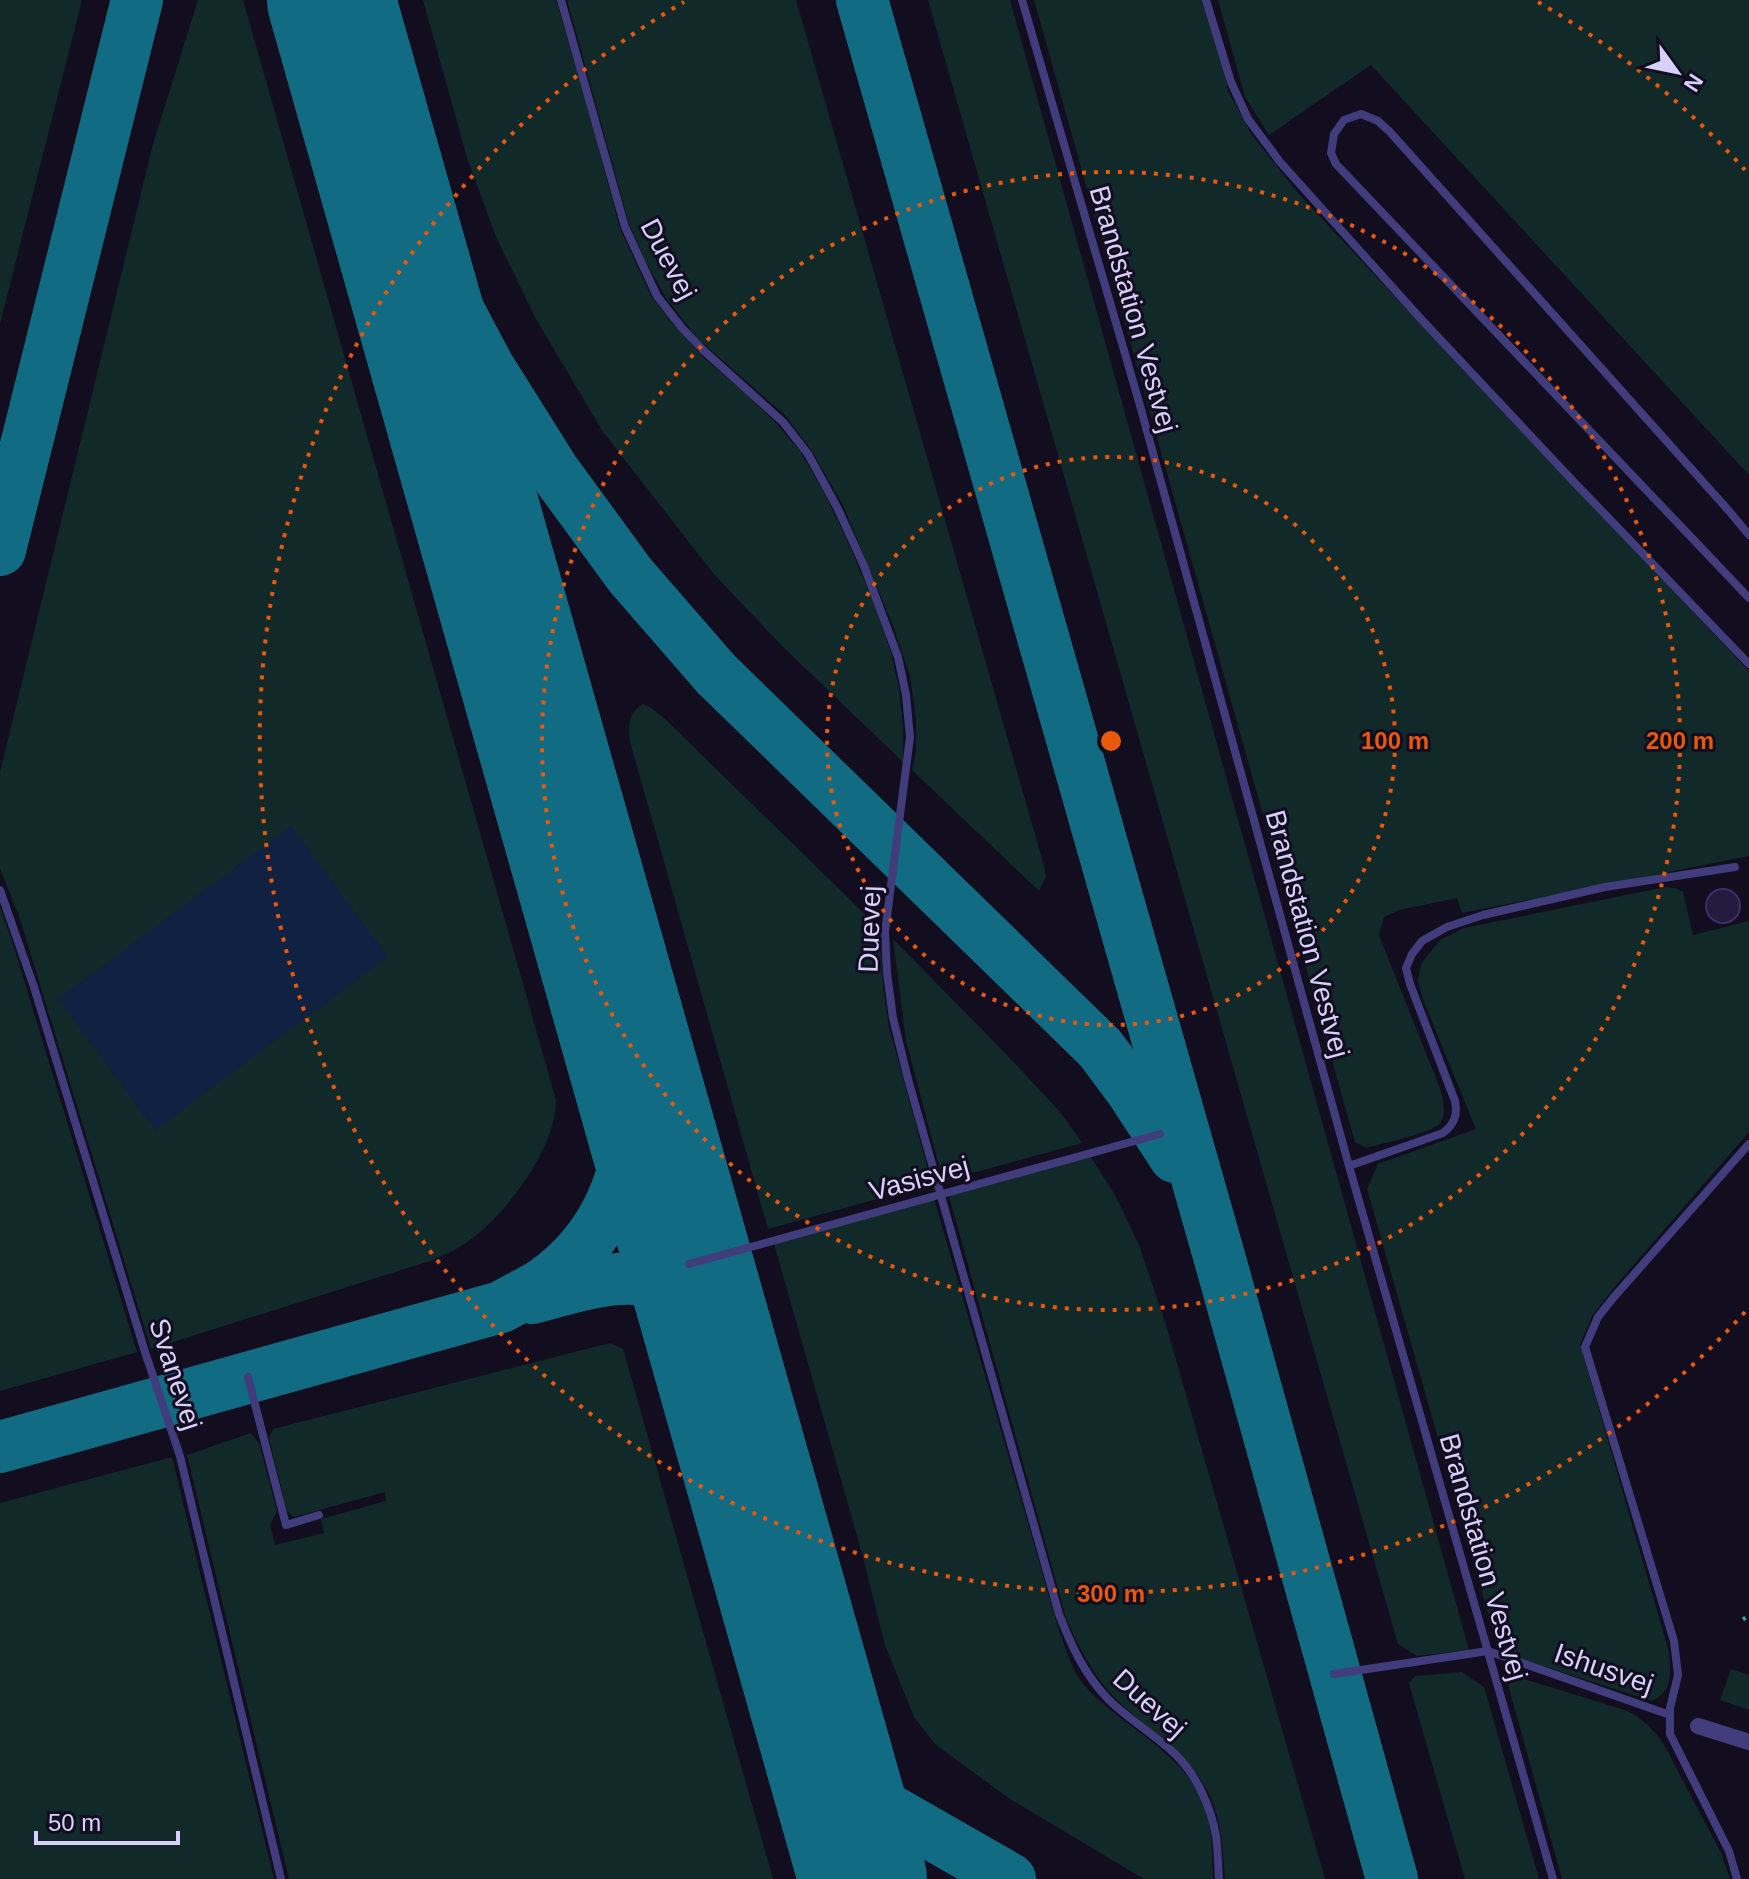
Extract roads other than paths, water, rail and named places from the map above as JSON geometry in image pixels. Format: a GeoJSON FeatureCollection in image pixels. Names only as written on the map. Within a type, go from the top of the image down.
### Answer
{"type":"FeatureCollection","features":[{"type":"Feature","properties":{"kind":"street"},"geometry":{"type":"LineString","coordinates":[[1698,1726],[1749,1742]]}},
{"type":"Feature","properties":{"kind":"lane","name":"Duevej"},"geometry":{"type":"LineString","coordinates":[[561,0],[625,227],[657,296],[703,350],[783,422],[808,454],[864,566],[898,657],[910,737],[885,932],[893,1018],[904,1064],[1059,1614],[1087,1674],[1109,1700],[1177,1756],[1204,1796],[1216,1835],[1219,1879]]}},
{"type":"Feature","properties":{"kind":"lane","name":"Brandstation Vestvej"},"geometry":{"type":"LineString","coordinates":[[1022,0],[1139,402],[1349,1166],[1553,1879]]}},
{"type":"Feature","properties":{"kind":"lane"},"geometry":{"type":"LineString","coordinates":[[1206,0],[1231,82],[1248,119],[1280,162],[1431,330],[1749,664]]}},
{"type":"Feature","properties":{"kind":"lane"},"geometry":{"type":"LineString","coordinates":[[1749,535],[1390,132],[1378,121],[1361,114],[1344,120],[1334,134],[1331,153],[1336,164],[1749,598]]}},
{"type":"Feature","properties":{"kind":"lane"},"geometry":{"type":"LineString","coordinates":[[1349,1166],[1443,1133],[1452,1126],[1456,1117],[1455,1101],[1406,968],[1422,941],[1447,927],[1483,915],[1605,887],[1735,867]]}},
{"type":"Feature","properties":{"kind":"lane","name":"Svanevej"},"geometry":{"type":"LineString","coordinates":[[0,890],[34,987],[145,1352],[180,1456],[281,1879]]}},
{"type":"Feature","properties":{"kind":"lane","name":"Vasisvej"},"geometry":{"type":"LineString","coordinates":[[689,1264],[1160,1134]]}},
{"type":"Feature","properties":{"kind":"lane"},"geometry":{"type":"LineString","coordinates":[[1737,1879],[1729,1851],[1670,1734],[1670,1708],[1678,1675],[1674,1641],[1585,1347],[1598,1317],[1614,1297],[1749,1144]]}},
{"type":"Feature","properties":{"kind":"lane"},"geometry":{"type":"LineString","coordinates":[[248,1377],[286,1525],[319,1515]]}},
{"type":"Feature","properties":{"kind":"lane","name":"Ishusvej"},"geometry":{"type":"LineString","coordinates":[[1334,1674],[1488,1651],[1670,1715]]}},
{"type":"Feature","properties":{"kind":"water"},"geometry":{"type":"Polygon","coordinates":[[[291,826],[388,957],[155,1130],[58,999],[291,826]]]}}]}
